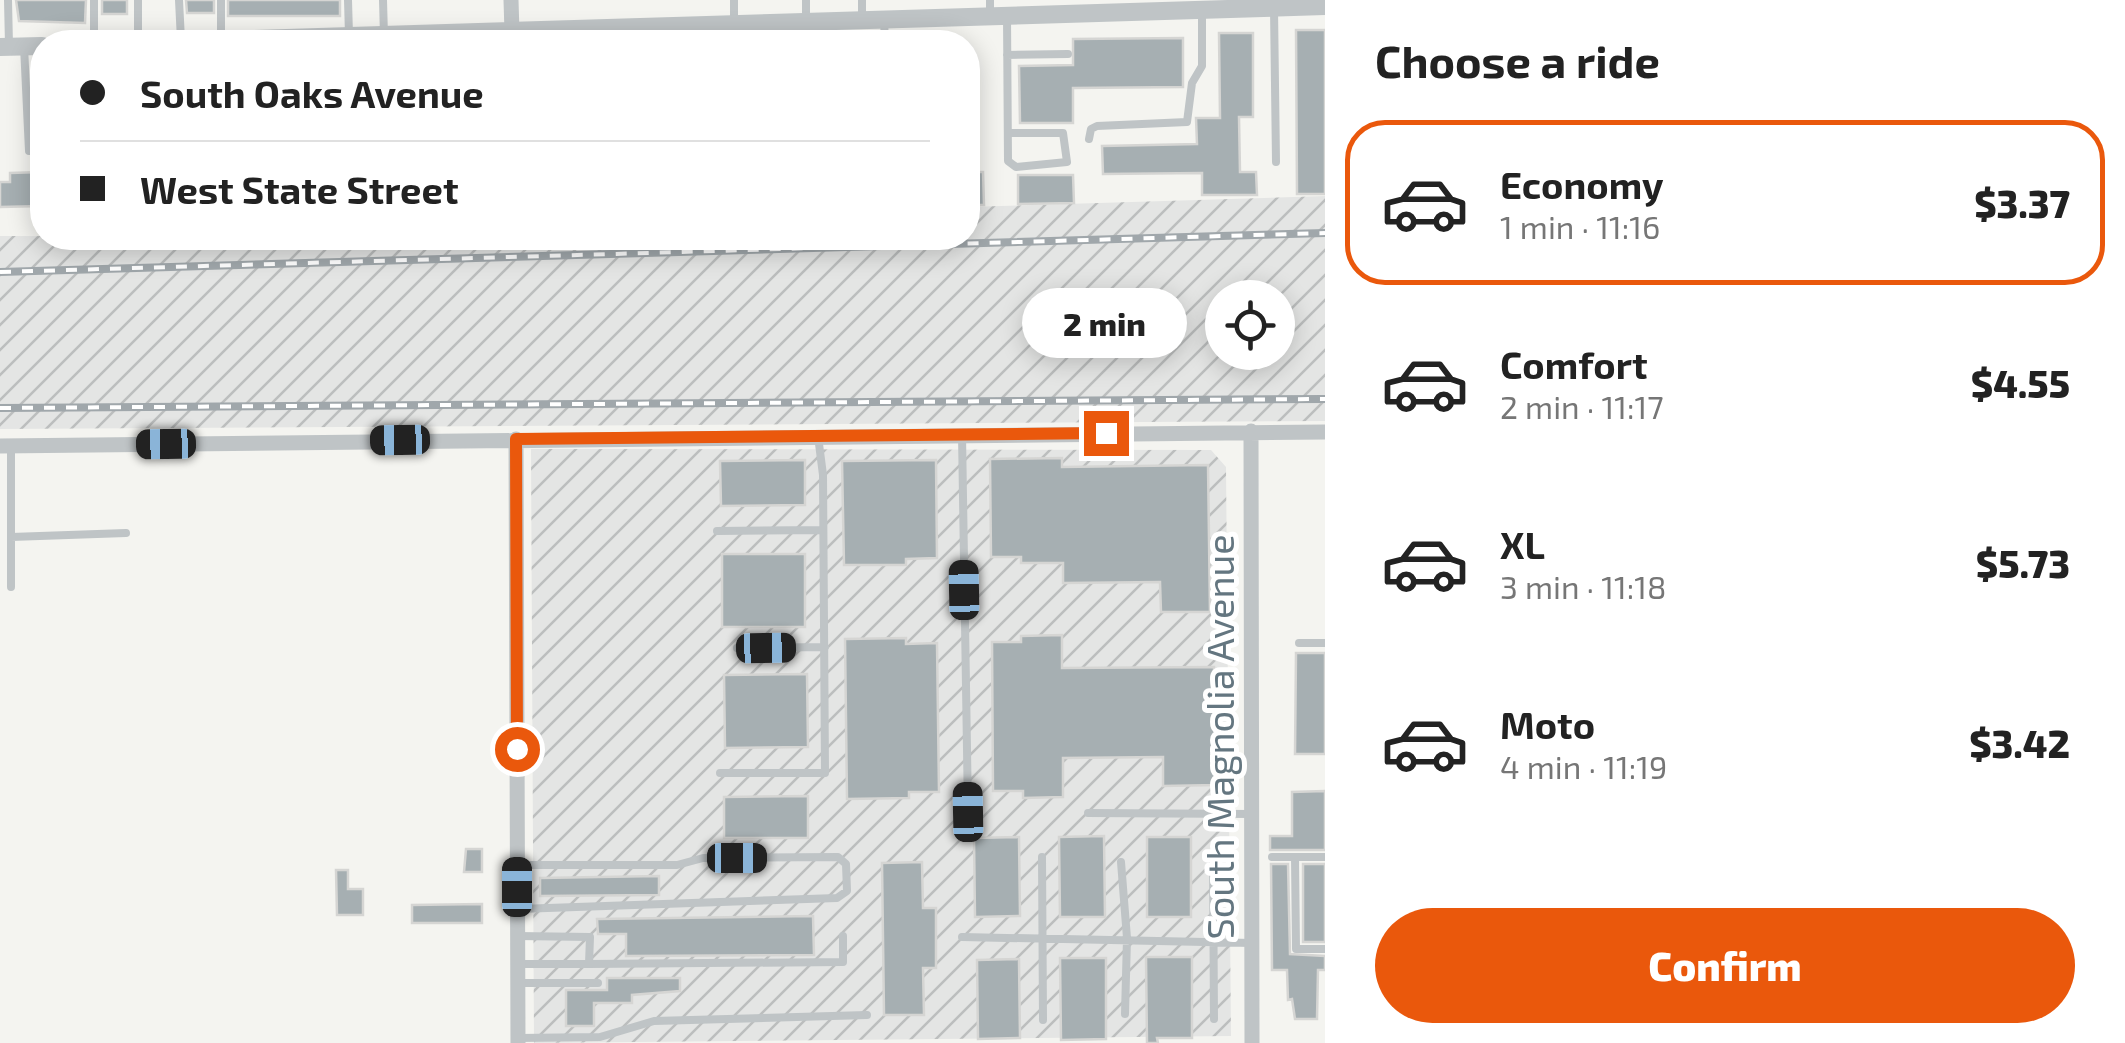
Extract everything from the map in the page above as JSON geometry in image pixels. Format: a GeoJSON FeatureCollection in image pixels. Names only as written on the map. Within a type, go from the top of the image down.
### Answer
{"type":"FeatureCollection","features":[{"type":"Feature","properties":{"kind":"street"},"geometry":{"type":"LineString","coordinates":[[511,0],[517,30]]}},
{"type":"Feature","properties":{"kind":"street"},"geometry":{"type":"LineString","coordinates":[[791,30],[806,23],[884,20],[931,9],[1202,10],[1325,6]]}},
{"type":"Feature","properties":{"kind":"street"},"geometry":{"type":"LineString","coordinates":[[711,30],[734,25],[766,30]]}},
{"type":"Feature","properties":{"kind":"street","name":"South Magnolia Avenue"},"geometry":{"type":"LineString","coordinates":[[1251,431],[1252,1043]]}},
{"type":"Feature","properties":{"kind":"street"},"geometry":{"type":"LineString","coordinates":[[6,446],[1325,432]]}},
{"type":"Feature","properties":{"kind":"street"},"geometry":{"type":"LineString","coordinates":[[516,439],[518,1041]]}},
{"type":"Feature","properties":{"kind":"lane"},"geometry":{"type":"LineString","coordinates":[[8,0],[19,46],[30,151]]}},
{"type":"Feature","properties":{"kind":"lane"},"geometry":{"type":"LineString","coordinates":[[94,0],[94,30]]}},
{"type":"Feature","properties":{"kind":"lane"},"geometry":{"type":"LineString","coordinates":[[138,0],[138,30]]}},
{"type":"Feature","properties":{"kind":"lane"},"geometry":{"type":"LineString","coordinates":[[180,0],[181,30]]}},
{"type":"Feature","properties":{"kind":"lane"},"geometry":{"type":"LineString","coordinates":[[220,30],[221,0]]}},
{"type":"Feature","properties":{"kind":"lane"},"geometry":{"type":"LineString","coordinates":[[348,0],[349,30]]}},
{"type":"Feature","properties":{"kind":"lane"},"geometry":{"type":"LineString","coordinates":[[383,0],[384,30]]}},
{"type":"Feature","properties":{"kind":"lane"},"geometry":{"type":"LineString","coordinates":[[734,0],[734,25]]}},
{"type":"Feature","properties":{"kind":"lane"},"geometry":{"type":"LineString","coordinates":[[806,0],[806,23]]}},
{"type":"Feature","properties":{"kind":"lane"},"geometry":{"type":"LineString","coordinates":[[862,0],[862,21]]}},
{"type":"Feature","properties":{"kind":"lane"},"geometry":{"type":"LineString","coordinates":[[1274,8],[1276,162]]}},
{"type":"Feature","properties":{"kind":"lane"},"geometry":{"type":"LineString","coordinates":[[1089,138],[1096,126],[1187,122],[1192,83],[1202,66],[1202,10]]}},
{"type":"Feature","properties":{"kind":"lane"},"geometry":{"type":"LineString","coordinates":[[996,11],[1007,56],[1008,133],[1011,165],[1068,162],[1063,133],[1008,133]]}},
{"type":"Feature","properties":{"kind":"lane"},"geometry":{"type":"LineString","coordinates":[[884,20],[884,30]]}},
{"type":"Feature","properties":{"kind":"lane"},"geometry":{"type":"LineString","coordinates":[[1007,56],[1068,54]]}},
{"type":"Feature","properties":{"kind":"lane"},"geometry":{"type":"LineString","coordinates":[[962,434],[968,812]]}},
{"type":"Feature","properties":{"kind":"lane"},"geometry":{"type":"LineString","coordinates":[[720,772],[825,773],[824,530],[818,436]]}},
{"type":"Feature","properties":{"kind":"lane"},"geometry":{"type":"LineString","coordinates":[[6,446],[11,586]]}},
{"type":"Feature","properties":{"kind":"lane"},"geometry":{"type":"LineString","coordinates":[[717,531],[824,530]]}},
{"type":"Feature","properties":{"kind":"lane"},"geometry":{"type":"LineString","coordinates":[[12,537],[126,533]]}},
{"type":"Feature","properties":{"kind":"lane"},"geometry":{"type":"LineString","coordinates":[[1299,644],[1325,643]]}},
{"type":"Feature","properties":{"kind":"lane"},"geometry":{"type":"LineString","coordinates":[[737,648],[825,646]]}},
{"type":"Feature","properties":{"kind":"lane"},"geometry":{"type":"LineString","coordinates":[[1088,813],[1252,814]]}},
{"type":"Feature","properties":{"kind":"lane"},"geometry":{"type":"LineString","coordinates":[[1213,855],[1214,1019]]}},
{"type":"Feature","properties":{"kind":"lane"},"geometry":{"type":"LineString","coordinates":[[517,865],[677,865],[703,858],[838,857],[846,864],[847,891],[837,898],[517,909]]}},
{"type":"Feature","properties":{"kind":"lane"},"geometry":{"type":"LineString","coordinates":[[1272,858],[1325,857]]}},
{"type":"Feature","properties":{"kind":"lane"},"geometry":{"type":"LineString","coordinates":[[1042,858],[1043,1020]]}},
{"type":"Feature","properties":{"kind":"lane"},"geometry":{"type":"LineString","coordinates":[[1295,858],[1296,949],[1325,948]]}},
{"type":"Feature","properties":{"kind":"lane"},"geometry":{"type":"LineString","coordinates":[[1121,862],[1127,938],[1125,1014]]}},
{"type":"Feature","properties":{"kind":"lane"},"geometry":{"type":"LineString","coordinates":[[518,936],[590,936],[589,964]]}},
{"type":"Feature","properties":{"kind":"lane"},"geometry":{"type":"LineString","coordinates":[[518,964],[843,962],[843,936]]}},
{"type":"Feature","properties":{"kind":"lane"},"geometry":{"type":"LineString","coordinates":[[962,936],[1213,939],[1252,943]]}},
{"type":"Feature","properties":{"kind":"lane"},"geometry":{"type":"LineString","coordinates":[[518,983],[598,983]]}},
{"type":"Feature","properties":{"kind":"lane"},"geometry":{"type":"LineString","coordinates":[[518,1041],[600,1037],[654,1021],[802,1014],[867,1016]]}},
{"type":"Feature","properties":{"kind":"shaded area"},"geometry":{"type":"Polygon","coordinates":[[[1325,196],[1325,421],[0,429],[0,236],[30,236],[30,250],[980,250],[980,207],[1325,196]]]}},
{"type":"Feature","properties":{"kind":"shaded area"},"geometry":{"type":"Polygon","coordinates":[[[531,449],[1211,450],[1226,467],[1231,1036],[534,1043],[531,449]]]}},
{"type":"Feature","properties":{"kind":"building"},"geometry":{"type":"Polygon","coordinates":[[[16,0],[86,0],[85,23],[19,21],[16,0]]]}},
{"type":"Feature","properties":{"kind":"building"},"geometry":{"type":"Polygon","coordinates":[[[102,0],[127,0],[127,14],[102,14],[102,0]]]}},
{"type":"Feature","properties":{"kind":"building"},"geometry":{"type":"Polygon","coordinates":[[[186,0],[214,0],[214,13],[187,13],[186,0]]]}},
{"type":"Feature","properties":{"kind":"building"},"geometry":{"type":"Polygon","coordinates":[[[228,0],[340,0],[340,16],[228,16],[228,0]]]}},
{"type":"Feature","properties":{"kind":"building"},"geometry":{"type":"Polygon","coordinates":[[[1296,30],[1325,30],[1325,194],[1297,194],[1296,30]]]}},
{"type":"Feature","properties":{"kind":"building"},"geometry":{"type":"Polygon","coordinates":[[[1219,33],[1253,33],[1253,117],[1239,117],[1240,172],[1256,172],[1257,195],[1202,195],[1202,173],[1103,174],[1102,146],[1197,144],[1196,118],[1220,118],[1219,33]]]}},
{"type":"Feature","properties":{"kind":"building"},"geometry":{"type":"Polygon","coordinates":[[[1183,38],[1183,87],[1073,88],[1073,123],[1020,123],[1019,66],[1073,65],[1073,39],[1183,38]]]}},
{"type":"Feature","properties":{"kind":"building"},"geometry":{"type":"Polygon","coordinates":[[[30,172],[30,206],[0,207],[0,182],[10,182],[10,173],[30,172]]]}},
{"type":"Feature","properties":{"kind":"building"},"geometry":{"type":"Polygon","coordinates":[[[980,172],[983,172],[984,205],[980,205],[980,172]]]}},
{"type":"Feature","properties":{"kind":"building"},"geometry":{"type":"Polygon","coordinates":[[[1018,175],[1073,175],[1074,203],[1018,204],[1018,175]]]}},
{"type":"Feature","properties":{"kind":"building"},"geometry":{"type":"Polygon","coordinates":[[[1062,458],[1062,467],[1208,465],[1210,612],[1161,612],[1160,582],[1063,583],[1063,563],[1021,563],[1021,557],[991,557],[990,459],[1062,458]]]}},
{"type":"Feature","properties":{"kind":"building"},"geometry":{"type":"Polygon","coordinates":[[[805,460],[805,505],[721,506],[720,461],[805,460]]]}},
{"type":"Feature","properties":{"kind":"building"},"geometry":{"type":"Polygon","coordinates":[[[936,460],[937,558],[906,559],[906,565],[844,565],[842,461],[936,460]]]}},
{"type":"Feature","properties":{"kind":"building"},"geometry":{"type":"Polygon","coordinates":[[[722,554],[805,554],[805,627],[722,627],[722,554]]]}},
{"type":"Feature","properties":{"kind":"building"},"geometry":{"type":"Polygon","coordinates":[[[1062,635],[1062,668],[1214,667],[1216,785],[1163,786],[1163,757],[1063,758],[1063,797],[1023,798],[1023,791],[993,791],[992,642],[1021,642],[1021,636],[1062,635]]]}},
{"type":"Feature","properties":{"kind":"building"},"geometry":{"type":"Polygon","coordinates":[[[906,638],[906,644],[937,643],[939,792],[909,792],[909,798],[847,799],[845,639],[906,638]]]}},
{"type":"Feature","properties":{"kind":"building"},"geometry":{"type":"Polygon","coordinates":[[[1296,653],[1325,653],[1325,754],[1295,754],[1296,653]]]}},
{"type":"Feature","properties":{"kind":"building"},"geometry":{"type":"Polygon","coordinates":[[[807,674],[808,747],[725,748],[724,675],[807,674]]]}},
{"type":"Feature","properties":{"kind":"building"},"geometry":{"type":"Polygon","coordinates":[[[1325,791],[1325,850],[1270,850],[1270,836],[1292,836],[1292,792],[1325,791]]]}},
{"type":"Feature","properties":{"kind":"building"},"geometry":{"type":"Polygon","coordinates":[[[808,796],[808,838],[724,838],[724,797],[808,796]]]}},
{"type":"Feature","properties":{"kind":"building"},"geometry":{"type":"Polygon","coordinates":[[[1104,836],[1105,917],[1060,917],[1059,837],[1104,836]]]}},
{"type":"Feature","properties":{"kind":"building"},"geometry":{"type":"Polygon","coordinates":[[[1019,837],[1020,916],[975,917],[974,838],[1019,837]]]}},
{"type":"Feature","properties":{"kind":"building"},"geometry":{"type":"Polygon","coordinates":[[[1147,837],[1191,837],[1191,917],[1147,917],[1147,837]]]}},
{"type":"Feature","properties":{"kind":"building"},"geometry":{"type":"Polygon","coordinates":[[[466,849],[482,849],[482,872],[464,872],[466,849]]]}},
{"type":"Feature","properties":{"kind":"building"},"geometry":{"type":"Polygon","coordinates":[[[922,862],[923,908],[936,908],[936,968],[923,968],[924,1015],[884,1015],[882,863],[922,862]]]}},
{"type":"Feature","properties":{"kind":"building"},"geometry":{"type":"Polygon","coordinates":[[[1271,864],[1288,864],[1290,954],[1325,956],[1325,970],[1318,970],[1317,1019],[1295,1019],[1292,999],[1288,1000],[1287,970],[1272,970],[1271,864]]]}},
{"type":"Feature","properties":{"kind":"building"},"geometry":{"type":"Polygon","coordinates":[[[1303,864],[1325,864],[1325,942],[1303,942],[1303,864]]]}},
{"type":"Feature","properties":{"kind":"building"},"geometry":{"type":"Polygon","coordinates":[[[336,870],[348,870],[348,889],[363,889],[363,915],[337,915],[336,870]]]}},
{"type":"Feature","properties":{"kind":"building"},"geometry":{"type":"Polygon","coordinates":[[[659,876],[659,895],[540,896],[540,878],[659,876]]]}},
{"type":"Feature","properties":{"kind":"building"},"geometry":{"type":"Polygon","coordinates":[[[482,904],[482,923],[412,923],[412,905],[482,904]]]}},
{"type":"Feature","properties":{"kind":"building"},"geometry":{"type":"Polygon","coordinates":[[[813,916],[814,955],[626,956],[626,934],[598,934],[597,919],[813,916]]]}},
{"type":"Feature","properties":{"kind":"building"},"geometry":{"type":"Polygon","coordinates":[[[1146,957],[1192,957],[1192,1038],[1157,1038],[1158,1043],[1147,1043],[1146,957]]]}},
{"type":"Feature","properties":{"kind":"building"},"geometry":{"type":"Polygon","coordinates":[[[1060,958],[1106,958],[1106,1039],[1061,1040],[1060,958]]]}},
{"type":"Feature","properties":{"kind":"building"},"geometry":{"type":"Polygon","coordinates":[[[1019,959],[1020,1038],[978,1039],[977,960],[1019,959]]]}},
{"type":"Feature","properties":{"kind":"building"},"geometry":{"type":"Polygon","coordinates":[[[607,978],[680,978],[680,991],[632,995],[632,1003],[594,1003],[594,1026],[566,1026],[566,990],[607,990],[607,978]]]}},
{"type":"Feature","properties":{"kind":"railway"},"geometry":{"type":"LineString","coordinates":[[980,243],[1325,233]]}},
{"type":"Feature","properties":{"kind":"railway"},"geometry":{"type":"LineString","coordinates":[[0,272],[747,250]]}},
{"type":"Feature","properties":{"kind":"railway"},"geometry":{"type":"LineString","coordinates":[[0,408],[1325,399]]}},
{"type":"Feature","properties":{"kind":"route"},"geometry":{"type":"LineString","coordinates":[[517,749],[516,439],[1106,433]]}}]}
